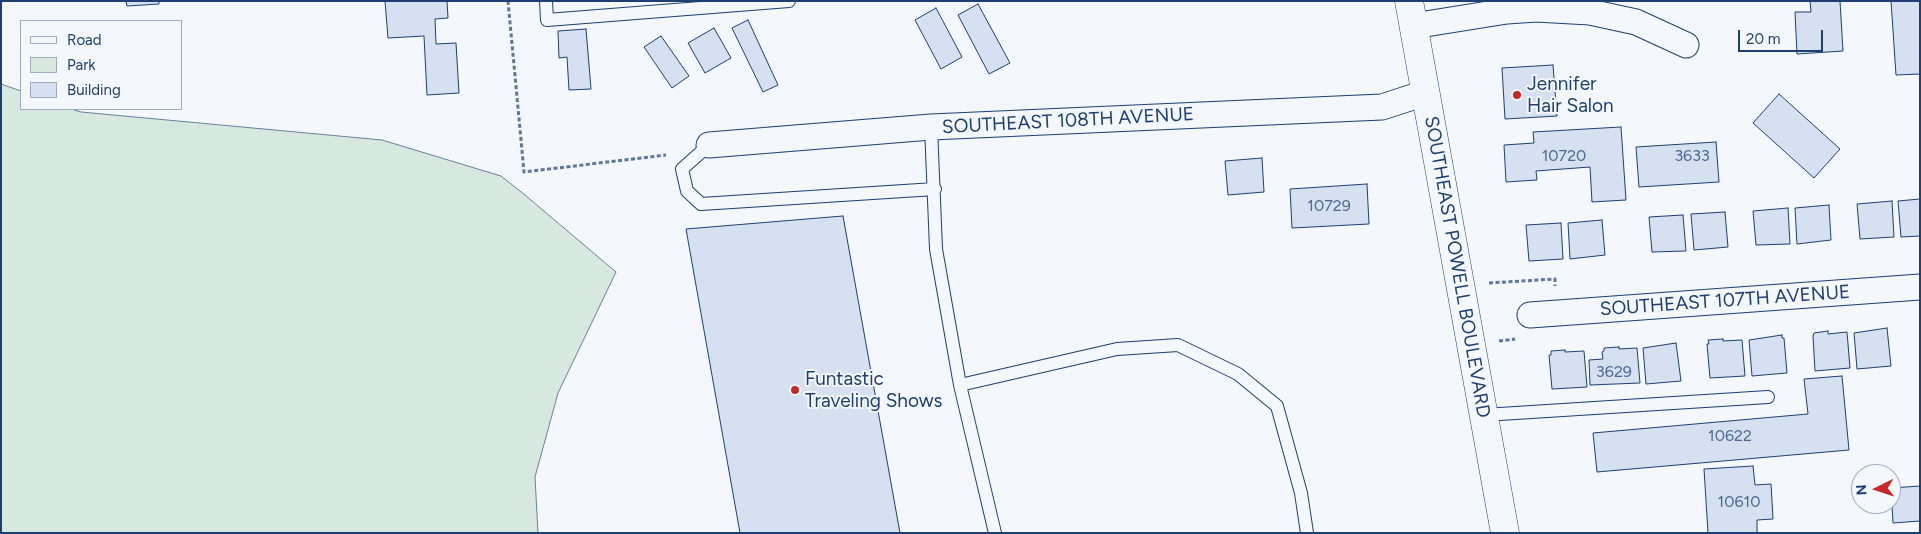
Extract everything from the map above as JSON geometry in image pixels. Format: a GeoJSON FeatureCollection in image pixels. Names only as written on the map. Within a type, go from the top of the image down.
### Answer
{"type":"FeatureCollection","features":[{"type":"Feature","properties":{"kind":"main road","name":"SOUTHEAST POWELL BOULEVARD"},"geometry":{"type":"LineString","coordinates":[[1411,14],[1506,533]]}},
{"type":"Feature","properties":{"kind":"street"},"geometry":{"type":"LineString","coordinates":[[1411,14],[1526,10],[1590,12],[1636,22],[1686,45]]}},
{"type":"Feature","properties":{"kind":"street","name":"SOUTHEAST 108TH AVENUE"},"geometry":{"type":"LineString","coordinates":[[709,145],[931,127],[1382,107],[1425,93]]}},
{"type":"Feature","properties":{"kind":"street","name":"SOUTHEAST 107TH AVENUE"},"geometry":{"type":"LineString","coordinates":[[1530,315],[1920,287]]}},
{"type":"Feature","properties":{"kind":"lane"},"geometry":{"type":"LineString","coordinates":[[546,1],[547,20],[789,1]]}},
{"type":"Feature","properties":{"kind":"lane"},"geometry":{"type":"LineString","coordinates":[[931,127],[936,249],[960,385],[994,533]]}},
{"type":"Feature","properties":{"kind":"lane"},"geometry":{"type":"LineString","coordinates":[[709,145],[682,169],[687,191],[701,204],[935,189]]}},
{"type":"Feature","properties":{"kind":"lane"},"geometry":{"type":"LineString","coordinates":[[960,385],[1117,350],[1178,345],[1238,374],[1277,406],[1301,493],[1307,533]]}},
{"type":"Feature","properties":{"kind":"lane"},"geometry":{"type":"LineString","coordinates":[[1484,415],[1768,397]]}},
{"type":"Feature","properties":{"kind":"path"},"geometry":{"type":"LineString","coordinates":[[508,1],[524,172],[667,155]]}},
{"type":"Feature","properties":{"kind":"green space"},"geometry":{"type":"Polygon","coordinates":[[[1,84],[20,91],[20,110],[74,110],[382,140],[501,176],[616,272],[558,393],[535,477],[538,533],[1,533],[1,84]]]}},
{"type":"Feature","properties":{"kind":"building"},"geometry":{"type":"Polygon","coordinates":[[[126,1],[159,1],[159,4],[127,6],[126,1]]]}},
{"type":"Feature","properties":{"kind":"building"},"geometry":{"type":"Polygon","coordinates":[[[385,1],[447,1],[448,18],[435,19],[436,44],[456,43],[459,93],[427,95],[424,36],[388,38],[385,1]]]}},
{"type":"Feature","properties":{"kind":"building"},"geometry":{"type":"Polygon","coordinates":[[[1810,1],[1840,1],[1843,51],[1797,54],[1795,12],[1811,12],[1810,1]]]}},
{"type":"Feature","properties":{"kind":"building"},"geometry":{"type":"Polygon","coordinates":[[[1891,1],[1920,1],[1920,74],[1896,75],[1891,1]]]}},
{"type":"Feature","properties":{"kind":"building"},"geometry":{"type":"Polygon","coordinates":[[[978,4],[1010,63],[989,74],[958,15],[978,4]]]}},
{"type":"Feature","properties":{"kind":"building"},"geometry":{"type":"Polygon","coordinates":[[[936,8],[962,57],[941,69],[915,20],[936,8]]]}},
{"type":"Feature","properties":{"kind":"building"},"geometry":{"type":"Polygon","coordinates":[[[748,20],[778,85],[763,92],[732,28],[748,20]]]}},
{"type":"Feature","properties":{"kind":"building"},"geometry":{"type":"Polygon","coordinates":[[[714,28],[731,58],[705,73],[688,43],[714,28]]]}},
{"type":"Feature","properties":{"kind":"building"},"geometry":{"type":"Polygon","coordinates":[[[586,29],[591,89],[569,90],[567,57],[559,58],[558,31],[586,29]]]}},
{"type":"Feature","properties":{"kind":"building"},"geometry":{"type":"Polygon","coordinates":[[[661,36],[689,76],[672,88],[644,47],[661,36]]]}},
{"type":"Feature","properties":{"kind":"building"},"geometry":{"type":"Polygon","coordinates":[[[1553,65],[1557,116],[1505,119],[1502,68],[1553,65]]]}},
{"type":"Feature","properties":{"kind":"building"},"geometry":{"type":"Polygon","coordinates":[[[1779,94],[1840,149],[1814,178],[1753,123],[1779,94]]]}},
{"type":"Feature","properties":{"kind":"building"},"geometry":{"type":"Polygon","coordinates":[[[1621,127],[1626,200],[1592,202],[1590,167],[1536,171],[1537,180],[1506,182],[1504,145],[1534,143],[1533,132],[1621,127]]]}},
{"type":"Feature","properties":{"kind":"building"},"geometry":{"type":"Polygon","coordinates":[[[1716,142],[1719,182],[1639,187],[1636,147],[1716,142]]]}},
{"type":"Feature","properties":{"kind":"building"},"geometry":{"type":"Polygon","coordinates":[[[1262,158],[1264,192],[1228,195],[1225,161],[1262,158]]]}},
{"type":"Feature","properties":{"kind":"building"},"geometry":{"type":"Polygon","coordinates":[[[1367,184],[1369,224],[1292,228],[1290,189],[1367,184]]]}},
{"type":"Feature","properties":{"kind":"building"},"geometry":{"type":"Polygon","coordinates":[[[1920,199],[1920,236],[1901,237],[1898,201],[1920,199]]]}},
{"type":"Feature","properties":{"kind":"building"},"geometry":{"type":"Polygon","coordinates":[[[1892,201],[1894,237],[1860,239],[1857,204],[1892,201]]]}},
{"type":"Feature","properties":{"kind":"building"},"geometry":{"type":"Polygon","coordinates":[[[1829,205],[1831,240],[1797,244],[1795,208],[1829,205]]]}},
{"type":"Feature","properties":{"kind":"building"},"geometry":{"type":"Polygon","coordinates":[[[1788,208],[1790,244],[1756,245],[1753,211],[1788,208]]]}},
{"type":"Feature","properties":{"kind":"building"},"geometry":{"type":"Polygon","coordinates":[[[1725,212],[1728,247],[1694,250],[1691,214],[1725,212]]]}},
{"type":"Feature","properties":{"kind":"building"},"geometry":{"type":"Polygon","coordinates":[[[1683,215],[1686,251],[1652,252],[1649,217],[1683,215]]]}},
{"type":"Feature","properties":{"kind":"building","name":"Funtastic Traveling Shows"},"geometry":{"type":"Polygon","coordinates":[[[843,216],[900,533],[740,533],[686,229],[843,216]]]}},
{"type":"Feature","properties":{"kind":"building"},"geometry":{"type":"Polygon","coordinates":[[[1602,220],[1605,255],[1570,259],[1568,223],[1602,220]]]}},
{"type":"Feature","properties":{"kind":"building"},"geometry":{"type":"Polygon","coordinates":[[[1561,223],[1563,259],[1529,261],[1526,225],[1561,223]]]}},
{"type":"Feature","properties":{"kind":"building"},"geometry":{"type":"Polygon","coordinates":[[[1887,328],[1891,366],[1857,369],[1854,333],[1887,328]]]}},
{"type":"Feature","properties":{"kind":"building"},"geometry":{"type":"Polygon","coordinates":[[[1828,331],[1828,334],[1847,332],[1850,368],[1815,371],[1813,336],[1814,333],[1828,331]]]}},
{"type":"Feature","properties":{"kind":"building"},"geometry":{"type":"Polygon","coordinates":[[[1782,335],[1782,338],[1784,338],[1787,373],[1752,376],[1749,340],[1782,335]]]}},
{"type":"Feature","properties":{"kind":"building"},"geometry":{"type":"Polygon","coordinates":[[[1723,339],[1723,341],[1742,340],[1745,376],[1710,378],[1708,340],[1723,339]]]}},
{"type":"Feature","properties":{"kind":"building"},"geometry":{"type":"Polygon","coordinates":[[[1676,343],[1681,381],[1646,384],[1643,348],[1676,343]]]}},
{"type":"Feature","properties":{"kind":"building"},"geometry":{"type":"Polygon","coordinates":[[[1619,347],[1619,349],[1637,348],[1640,383],[1590,385],[1589,360],[1603,359],[1602,352],[1604,348],[1619,347]]]}},
{"type":"Feature","properties":{"kind":"building"},"geometry":{"type":"Polygon","coordinates":[[[1565,350],[1565,352],[1584,351],[1587,387],[1552,389],[1549,355],[1551,355],[1551,351],[1565,350]]]}},
{"type":"Feature","properties":{"kind":"building"},"geometry":{"type":"Polygon","coordinates":[[[1842,376],[1849,450],[1597,472],[1593,433],[1808,414],[1804,379],[1842,376]]]}},
{"type":"Feature","properties":{"kind":"building"},"geometry":{"type":"Polygon","coordinates":[[[1753,466],[1755,485],[1771,484],[1773,519],[1757,520],[1757,533],[1708,533],[1704,469],[1753,466]]]}},
{"type":"Feature","properties":{"kind":"building"},"geometry":{"type":"Polygon","coordinates":[[[1920,486],[1920,521],[1893,523],[1892,514],[1901,514],[1901,487],[1920,486]]]}},
{"type":"Feature","properties":{"kind":"place","name":"Jennifer Hair Salon"},"geometry":{"type":"Point","coordinates":[1517,95]}},
{"type":"Feature","properties":{"kind":"place","name":"Funtastic Traveling Shows"},"geometry":{"type":"Point","coordinates":[795,390]}}]}
